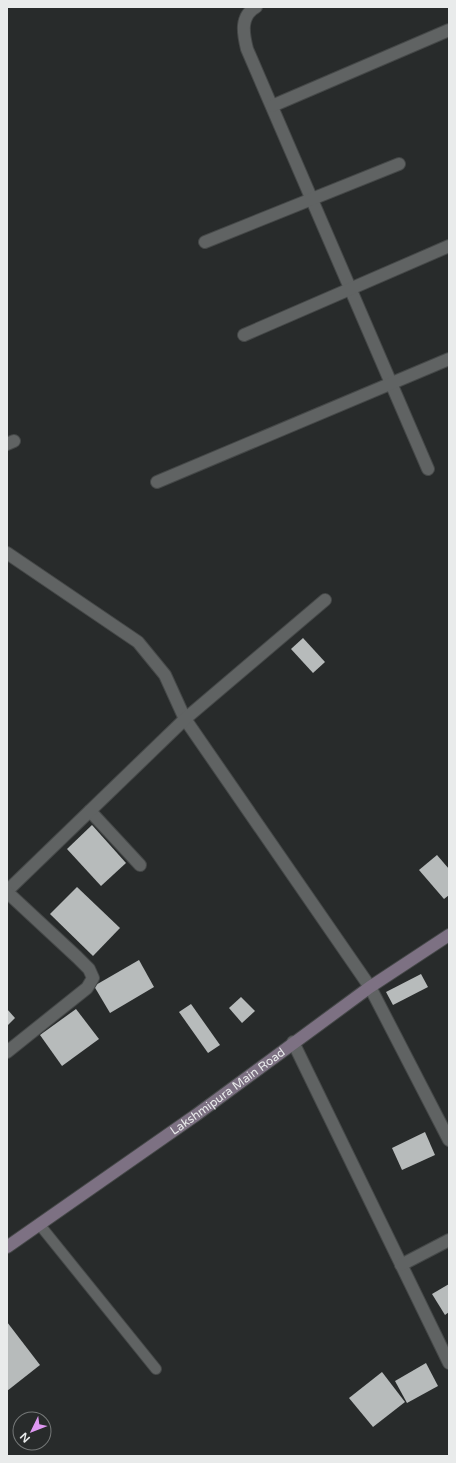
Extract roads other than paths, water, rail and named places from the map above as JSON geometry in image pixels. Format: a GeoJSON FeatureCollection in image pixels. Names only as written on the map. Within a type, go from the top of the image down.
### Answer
{"type":"FeatureCollection","features":[{"type":"Feature","properties":{"kind":"main road","name":"Lakshmipura Main Road"},"geometry":{"type":"LineString","coordinates":[[7,1248],[39,1224],[196,1115],[293,1042],[370,987],[449,935]]}},
{"type":"Feature","properties":{"kind":"street"},"geometry":{"type":"LineString","coordinates":[[256,7],[251,10],[245,18],[244,35],[247,48],[428,469]]}},
{"type":"Feature","properties":{"kind":"street"},"geometry":{"type":"LineString","coordinates":[[272,106],[449,30]]}},
{"type":"Feature","properties":{"kind":"street"},"geometry":{"type":"LineString","coordinates":[[205,242],[399,164]]}},
{"type":"Feature","properties":{"kind":"street"},"geometry":{"type":"LineString","coordinates":[[244,335],[449,246]]}},
{"type":"Feature","properties":{"kind":"street"},"geometry":{"type":"LineString","coordinates":[[157,482],[449,359]]}},
{"type":"Feature","properties":{"kind":"street"},"geometry":{"type":"LineString","coordinates":[[7,553],[138,642],[165,675],[185,719],[370,987],[449,1140]]}},
{"type":"Feature","properties":{"kind":"street"},"geometry":{"type":"LineString","coordinates":[[7,1052],[87,988],[93,978],[89,969],[77,956],[7,892],[185,719],[326,600]]}},
{"type":"Feature","properties":{"kind":"street"},"geometry":{"type":"LineString","coordinates":[[90,811],[140,865]]}},
{"type":"Feature","properties":{"kind":"street"},"geometry":{"type":"LineString","coordinates":[[293,1042],[449,1363]]}},
{"type":"Feature","properties":{"kind":"street"},"geometry":{"type":"LineString","coordinates":[[401,1265],[449,1240]]}},
{"type":"Feature","properties":{"kind":"lane"},"geometry":{"type":"LineString","coordinates":[[39,1224],[156,1369]]}}]}
